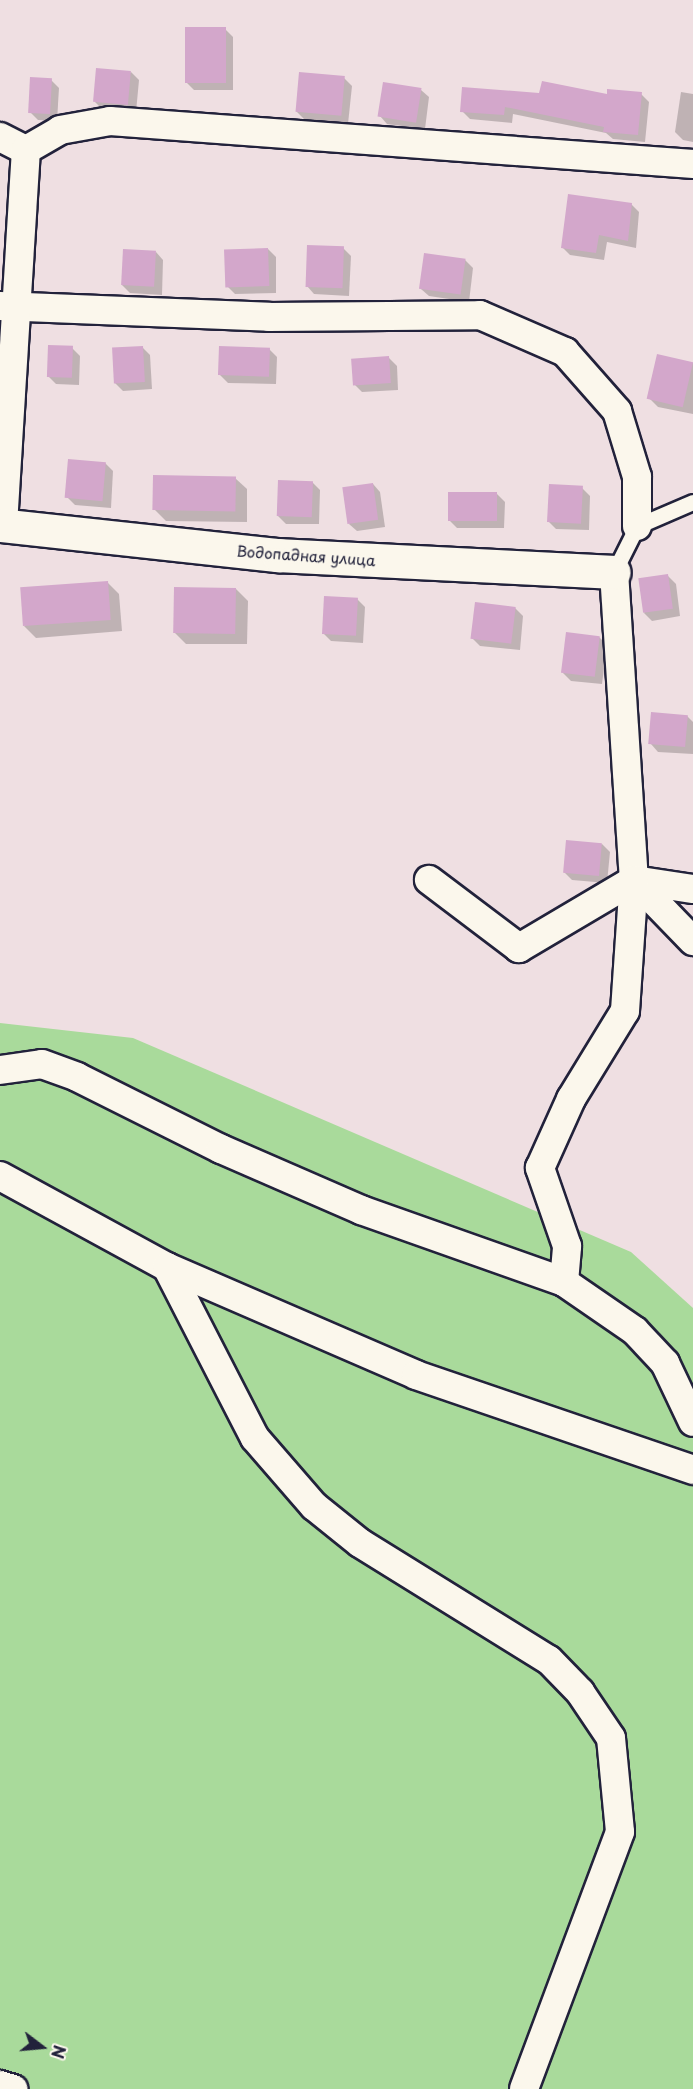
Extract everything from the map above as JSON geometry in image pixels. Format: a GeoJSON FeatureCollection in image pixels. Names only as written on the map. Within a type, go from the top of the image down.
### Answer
{"type":"FeatureCollection","features":[{"type":"Feature","properties":{"kind":"street"},"geometry":{"type":"LineString","coordinates":[[26,150],[60,130],[110,122],[693,164]]}},
{"type":"Feature","properties":{"kind":"street"},"geometry":{"type":"LineString","coordinates":[[0,136],[26,150]]}},
{"type":"Feature","properties":{"kind":"street"},"geometry":{"type":"LineString","coordinates":[[2,525],[8,307],[26,150]]}},
{"type":"Feature","properties":{"kind":"street"},"geometry":{"type":"LineString","coordinates":[[8,307],[269,317],[480,315],[565,352],[617,411],[637,477],[637,526]]}},
{"type":"Feature","properties":{"kind":"street","name":"Водопадная улица"},"geometry":{"type":"LineString","coordinates":[[2,525],[278,555],[614,572]]}},
{"type":"Feature","properties":{"kind":"street"},"geometry":{"type":"LineString","coordinates":[[564,1282],[567,1246],[540,1168],[571,1099],[625,1011],[634,880],[614,572]]}},
{"type":"Feature","properties":{"kind":"street"},"geometry":{"type":"LineString","coordinates":[[429,880],[519,948],[634,880],[693,889]]}},
{"type":"Feature","properties":{"kind":"street"},"geometry":{"type":"LineString","coordinates":[[634,880],[693,941]]}},
{"type":"Feature","properties":{"kind":"street"},"geometry":{"type":"LineString","coordinates":[[0,1070],[42,1064],[77,1077],[222,1149],[361,1210],[564,1282],[635,1331],[665,1363],[693,1422]]}},
{"type":"Feature","properties":{"kind":"street"},"geometry":{"type":"LineString","coordinates":[[0,1176],[167,1267],[416,1375],[693,1470]]}},
{"type":"Feature","properties":{"kind":"street"},"geometry":{"type":"LineString","coordinates":[[167,1267],[255,1438],[314,1506],[360,1543],[549,1660],[580,1692],[611,1738],[620,1832],[524,2089]]}},
{"type":"Feature","properties":{"kind":"street"},"geometry":{"type":"LineString","coordinates":[[0,2085],[14,2089]]}},
{"type":"Feature","properties":{"kind":"lane"},"geometry":{"type":"LineString","coordinates":[[614,572],[637,526],[693,502]]}},
{"type":"Feature","properties":{"kind":"green space"},"geometry":{"type":"Polygon","coordinates":[[[0,1023],[133,1038],[631,1252],[693,1308],[693,2089],[0,2089],[0,1023]]]}},
{"type":"Feature","properties":{"kind":"building"},"geometry":{"type":"Polygon","coordinates":[[[185,27],[226,27],[226,83],[185,83],[185,27]]]}},
{"type":"Feature","properties":{"kind":"building"},"geometry":{"type":"Polygon","coordinates":[[[96,68],[131,71],[128,105],[93,102],[96,68]]]}},
{"type":"Feature","properties":{"kind":"building"},"geometry":{"type":"Polygon","coordinates":[[[299,72],[345,76],[341,116],[296,112],[299,72]]]}},
{"type":"Feature","properties":{"kind":"building"},"geometry":{"type":"Polygon","coordinates":[[[30,77],[52,78],[50,114],[28,113],[30,77]]]}},
{"type":"Feature","properties":{"kind":"building"},"geometry":{"type":"Polygon","coordinates":[[[542,81],[607,94],[607,89],[642,92],[638,135],[603,132],[604,127],[505,107],[504,115],[460,112],[462,87],[539,93],[542,81]]]}},
{"type":"Feature","properties":{"kind":"building"},"geometry":{"type":"Polygon","coordinates":[[[383,82],[422,88],[416,123],[378,117],[383,82]]]}},
{"type":"Feature","properties":{"kind":"building"},"geometry":{"type":"Polygon","coordinates":[[[568,194],[632,203],[628,241],[599,235],[596,253],[561,248],[568,194]]]}},
{"type":"Feature","properties":{"kind":"building"},"geometry":{"type":"Polygon","coordinates":[[[307,245],[344,246],[343,288],[306,287],[307,245]]]}},
{"type":"Feature","properties":{"kind":"building"},"geometry":{"type":"Polygon","coordinates":[[[268,248],[269,286],[225,288],[224,250],[268,248]]]}},
{"type":"Feature","properties":{"kind":"building"},"geometry":{"type":"Polygon","coordinates":[[[123,249],[156,251],[154,287],[121,285],[123,249]]]}},
{"type":"Feature","properties":{"kind":"building"},"geometry":{"type":"Polygon","coordinates":[[[424,253],[466,259],[461,294],[419,289],[424,253]]]}},
{"type":"Feature","properties":{"kind":"building"},"geometry":{"type":"Polygon","coordinates":[[[48,345],[73,346],[72,378],[47,377],[48,345]]]}},
{"type":"Feature","properties":{"kind":"building"},"geometry":{"type":"Polygon","coordinates":[[[143,346],[145,382],[114,384],[112,348],[143,346]]]}},
{"type":"Feature","properties":{"kind":"building"},"geometry":{"type":"Polygon","coordinates":[[[219,346],[270,348],[269,377],[218,375],[219,346]]]}},
{"type":"Feature","properties":{"kind":"building"},"geometry":{"type":"Polygon","coordinates":[[[657,354],[693,362],[683,407],[647,399],[657,354]]]}},
{"type":"Feature","properties":{"kind":"building"},"geometry":{"type":"Polygon","coordinates":[[[389,356],[391,383],[353,386],[351,359],[389,356]]]}},
{"type":"Feature","properties":{"kind":"building"},"geometry":{"type":"Polygon","coordinates":[[[68,459],[106,462],[102,501],[65,498],[68,459]]]}},
{"type":"Feature","properties":{"kind":"building"},"geometry":{"type":"Polygon","coordinates":[[[153,475],[236,476],[235,511],[152,510],[153,475]]]}},
{"type":"Feature","properties":{"kind":"building"},"geometry":{"type":"Polygon","coordinates":[[[278,480],[313,481],[312,517],[277,516],[278,480]]]}},
{"type":"Feature","properties":{"kind":"building"},"geometry":{"type":"Polygon","coordinates":[[[373,483],[378,520],[347,524],[342,487],[373,483]]]}},
{"type":"Feature","properties":{"kind":"building"},"geometry":{"type":"Polygon","coordinates":[[[549,484],[583,486],[581,524],[547,522],[549,484]]]}},
{"type":"Feature","properties":{"kind":"building"},"geometry":{"type":"Polygon","coordinates":[[[448,492],[497,492],[497,521],[448,521],[448,492]]]}},
{"type":"Feature","properties":{"kind":"building"},"geometry":{"type":"Polygon","coordinates":[[[668,574],[673,609],[643,613],[638,578],[668,574]]]}},
{"type":"Feature","properties":{"kind":"building"},"geometry":{"type":"Polygon","coordinates":[[[108,581],[111,620],[23,626],[20,587],[108,581]]]}},
{"type":"Feature","properties":{"kind":"building"},"geometry":{"type":"Polygon","coordinates":[[[174,587],[236,588],[235,634],[173,633],[174,587]]]}},
{"type":"Feature","properties":{"kind":"building"},"geometry":{"type":"Polygon","coordinates":[[[324,596],[358,598],[356,636],[322,634],[324,596]]]}},
{"type":"Feature","properties":{"kind":"building"},"geometry":{"type":"Polygon","coordinates":[[[475,602],[516,607],[511,644],[470,639],[475,602]]]}},
{"type":"Feature","properties":{"kind":"building"},"geometry":{"type":"Polygon","coordinates":[[[566,632],[600,636],[595,677],[561,673],[566,632]]]}},
{"type":"Feature","properties":{"kind":"building"},"geometry":{"type":"Polygon","coordinates":[[[651,712],[688,715],[685,747],[648,744],[651,712]]]}},
{"type":"Feature","properties":{"kind":"building"},"geometry":{"type":"Polygon","coordinates":[[[566,840],[602,843],[599,876],[563,873],[566,840]]]}}]}
